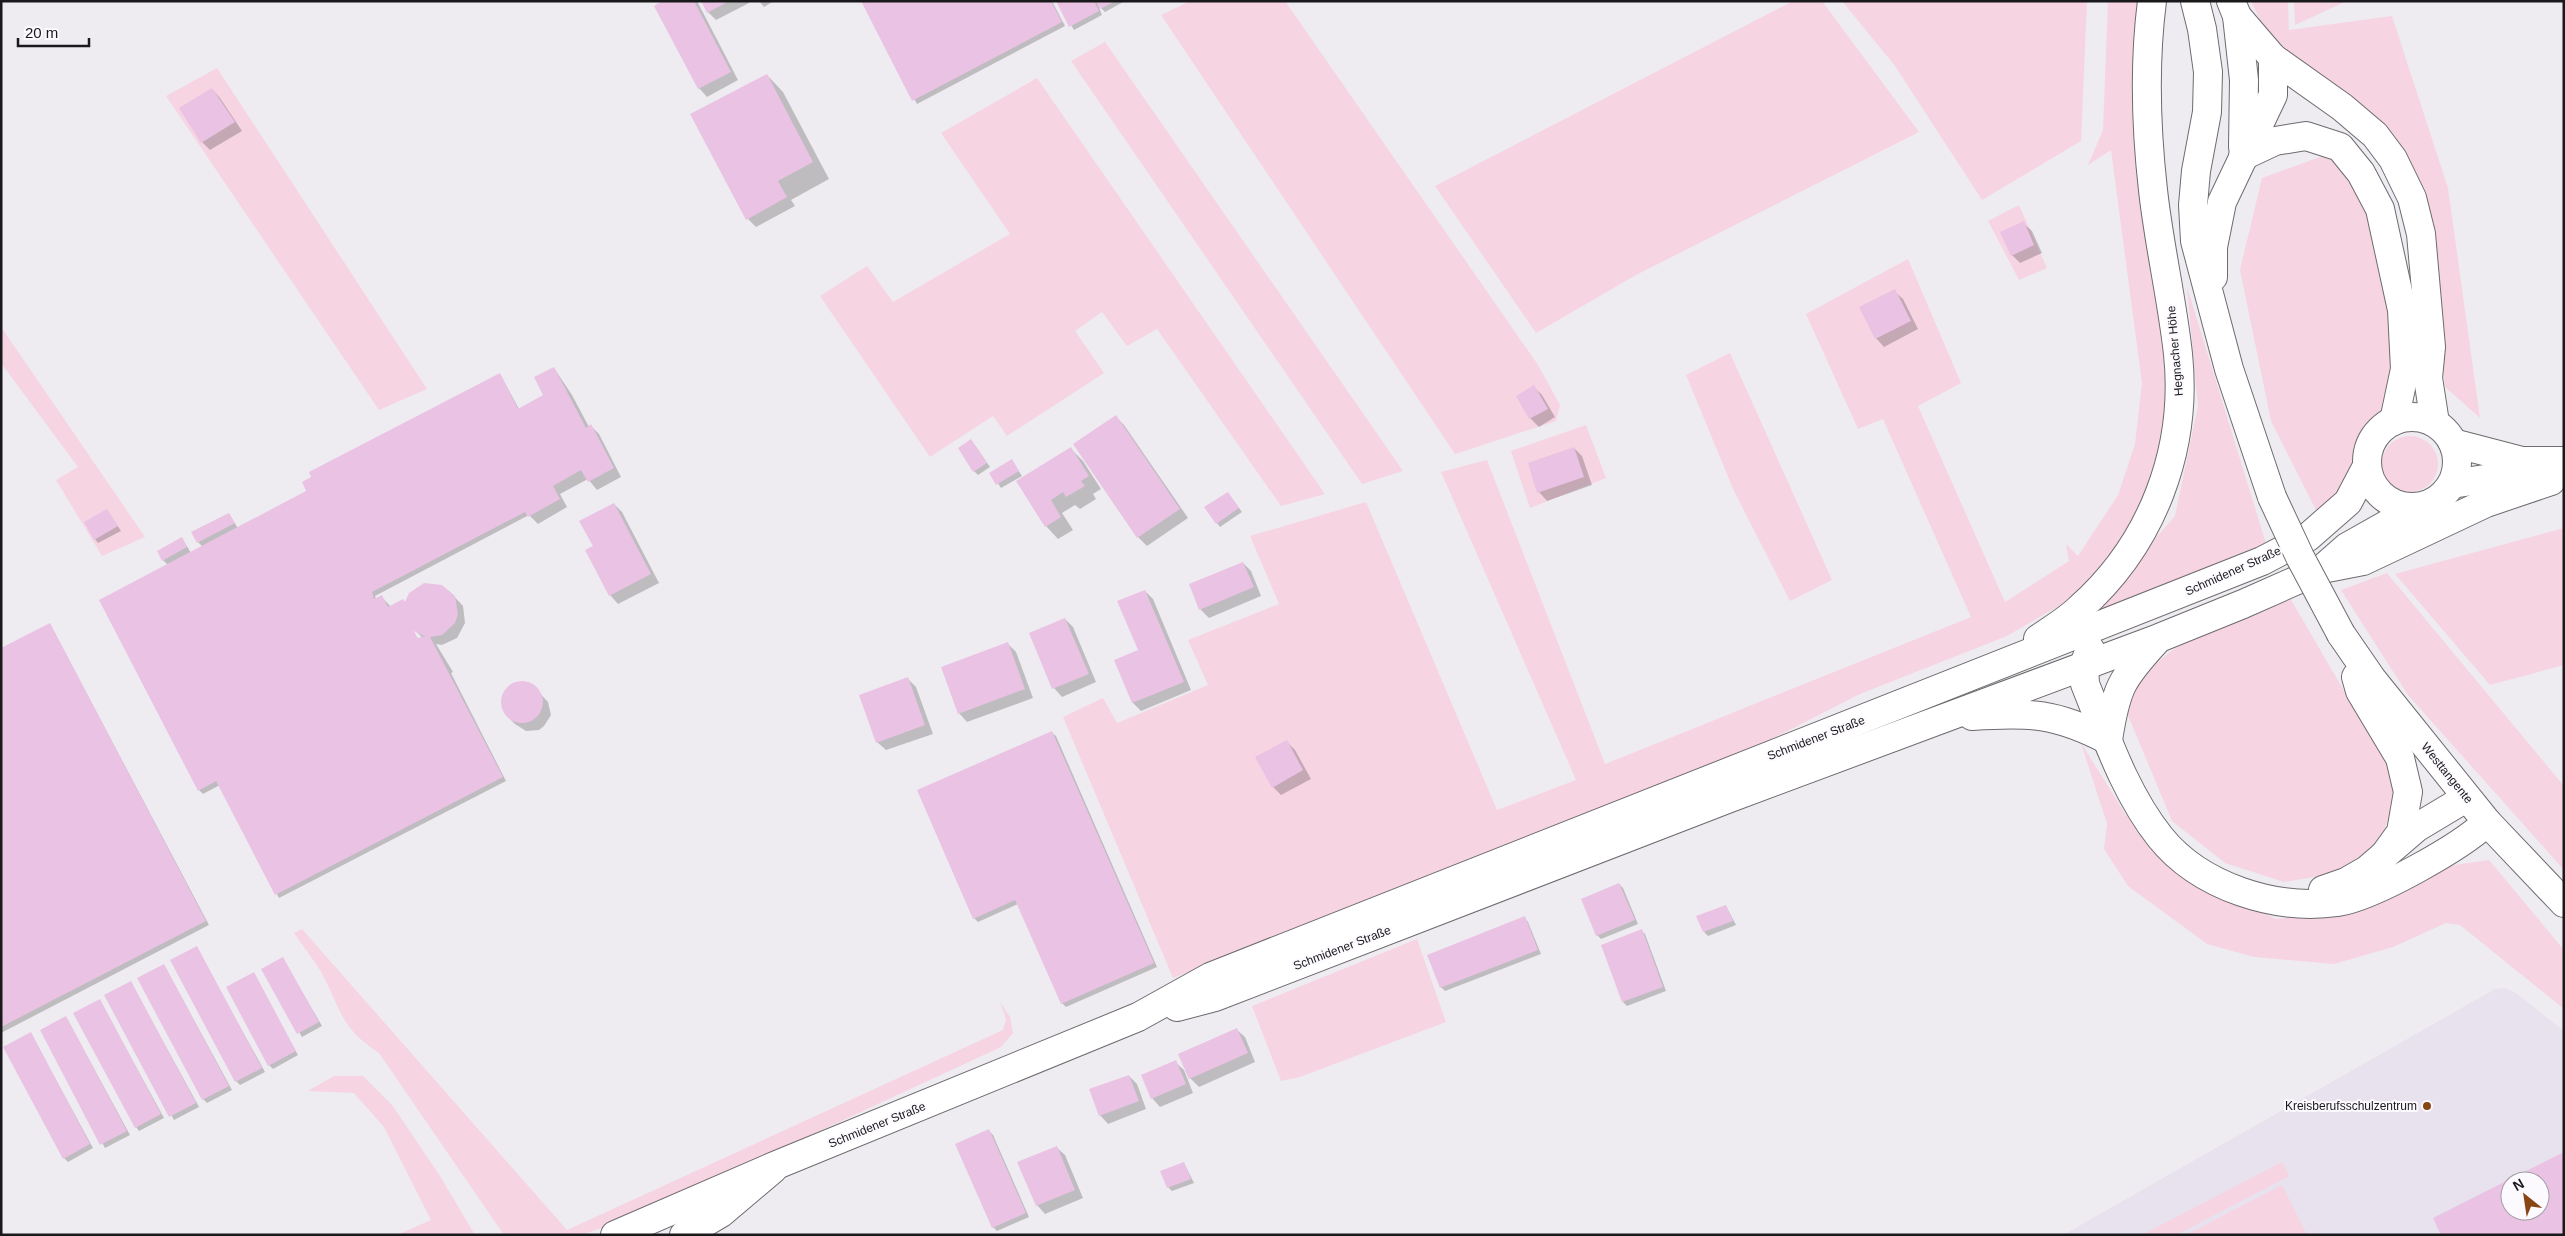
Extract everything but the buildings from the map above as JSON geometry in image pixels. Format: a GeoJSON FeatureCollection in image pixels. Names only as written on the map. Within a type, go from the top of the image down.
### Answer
{"type":"FeatureCollection","features":[{"type":"Feature","properties":{"kind":"main road","name":"Hegnacher Höhe"},"geometry":{"type":"LineString","coordinates":[[2002,664],[2080,608],[2112,575],[2139,538],[2157,504],[2172,458],[2180,405],[2178,355],[2153,189],[2146,85],[2152,1]]}},
{"type":"Feature","properties":{"kind":"main road"},"geometry":{"type":"LineString","coordinates":[[2195,1],[2202,30],[2208,72],[2207,112],[2196,171],[2193,205],[2195,240],[2232,378],[2272,497],[2300,557],[2345,639],[2360,691],[2400,758],[2408,792],[2401,832],[2383,857]]}},
{"type":"Feature","properties":{"kind":"main road"},"geometry":{"type":"LineString","coordinates":[[2234,9],[2244,80],[2243,156]]}},
{"type":"Feature","properties":{"kind":"main road"},"geometry":{"type":"LineString","coordinates":[[2234,9],[2273,58],[2342,107],[2375,136],[2393,159],[2412,198],[2422,234],[2431,346],[2428,378],[2435,423]]}},
{"type":"Feature","properties":{"kind":"main road"},"geometry":{"type":"LineString","coordinates":[[2213,304],[2214,247],[2222,202],[2273,95],[2273,58]]}},
{"type":"Feature","properties":{"kind":"main road"},"geometry":{"type":"LineString","coordinates":[[2243,156],[2275,141],[2306,136],[2340,147],[2361,173],[2380,209],[2402,310],[2405,369],[2394,421]]}},
{"type":"Feature","properties":{"kind":"main road"},"geometry":{"type":"LineString","coordinates":[[2415,417],[2435,423],[2446,432],[2453,443],[2457,457],[2457,471],[2452,484],[2443,495],[2432,503],[2418,507],[2404,506],[2390,501],[2378,492],[2370,480],[2367,466],[2368,452],[2373,439],[2382,428],[2394,421],[2415,417]]}},
{"type":"Feature","properties":{"kind":"main road"},"geometry":{"type":"LineString","coordinates":[[2453,443],[2522,461],[2559,475]]}},
{"type":"Feature","properties":{"kind":"main road","name":"Schmidener Straße"},"geometry":{"type":"LineString","coordinates":[[1538,859],[2002,664],[2245,568],[2308,537],[2348,502],[2367,466]]}},
{"type":"Feature","properties":{"kind":"main road","name":"Schmidener Straße"},"geometry":{"type":"LineString","coordinates":[[615,1235],[779,1164],[1138,1017],[1210,977],[1538,859],[1945,717],[2159,638],[2322,569],[2364,561],[2486,502],[2559,475]]}},
{"type":"Feature","properties":{"kind":"main road"},"geometry":{"type":"LineString","coordinates":[[2452,484],[2491,478],[2559,475]]}},
{"type":"Feature","properties":{"kind":"main road","name":"Schmidener Straße"},"geometry":{"type":"LineString","coordinates":[[2322,569],[2347,547],[2418,507]]}},
{"type":"Feature","properties":{"kind":"main road"},"geometry":{"type":"LineString","coordinates":[[2098,626],[2084,665],[2085,684],[2134,798],[2160,838],[2192,868],[2235,890],[2310,904],[2339,902],[2362,895],[2440,856],[2487,822]]}},
{"type":"Feature","properties":{"kind":"main road"},"geometry":{"type":"LineString","coordinates":[[2108,740],[2113,707],[2122,680],[2159,638]]}},
{"type":"Feature","properties":{"kind":"main road","name":"Westtangente"},"geometry":{"type":"LineString","coordinates":[[2345,639],[2372,679],[2466,798],[2564,903]]}},
{"type":"Feature","properties":{"kind":"main road","name":"Schmidener Straße"},"geometry":{"type":"LineString","coordinates":[[1945,717],[2011,713],[2046,715],[2078,724],[2108,740]]}},
{"type":"Feature","properties":{"kind":"main road"},"geometry":{"type":"LineString","coordinates":[[2276,899],[2316,892],[2346,882],[2367,870],[2416,828],[2466,798]]}},
{"type":"Feature","properties":{"kind":"main road"},"geometry":{"type":"LineString","coordinates":[[684,1235],[721,1213],[779,1164]]}},
{"type":"Feature","properties":{"kind":"shaded area"},"geometry":{"type":"Polygon","coordinates":[[[1190,1],[1285,1],[1538,365],[1560,405],[1556,421],[1455,454],[1161,15],[1190,1]]]}},
{"type":"Feature","properties":{"kind":"shaded area"},"geometry":{"type":"Polygon","coordinates":[[[1793,1],[1822,1],[1919,132],[1636,275],[1536,333],[1435,186],[1793,1]]]}},
{"type":"Feature","properties":{"kind":"shaded area"},"geometry":{"type":"Polygon","coordinates":[[[1842,1],[2087,1],[2081,141],[1982,200],[1895,66],[1842,1]]]}},
{"type":"Feature","properties":{"kind":"shaded area"},"geometry":{"type":"Polygon","coordinates":[[[2108,1],[2142,1],[2167,419],[2153,474],[2138,514],[2102,568],[2064,603],[2007,636],[1860,694],[1742,754],[1173,978],[1063,717],[1103,698],[1117,723],[1208,685],[1188,640],[1279,604],[1250,536],[1366,502],[1497,810],[1576,780],[1441,472],[1487,460],[1605,764],[1971,617],[1883,419],[1858,429],[1806,314],[1908,259],[1961,383],[1918,406],[2005,602],[2069,561],[2066,544],[2078,556],[2118,495],[2135,444],[2142,383],[2111,150],[2088,165],[2103,130],[2108,1]]]}},
{"type":"Feature","properties":{"kind":"shaded area"},"geometry":{"type":"Polygon","coordinates":[[[2251,1],[2288,1],[2289,30],[2392,16],[2448,188],[2480,418],[2445,387],[2431,217],[2261,22],[2251,1]]]}},
{"type":"Feature","properties":{"kind":"shaded area"},"geometry":{"type":"Polygon","coordinates":[[[2294,1],[2347,1],[2295,25],[2294,1]]]}},
{"type":"Feature","properties":{"kind":"shaded area"},"geometry":{"type":"Polygon","coordinates":[[[1105,42],[1403,471],[1362,484],[1071,61],[1105,42]]]}},
{"type":"Feature","properties":{"kind":"shaded area"},"geometry":{"type":"Polygon","coordinates":[[[217,68],[427,389],[379,410],[166,96],[217,68]]]}},
{"type":"Feature","properties":{"kind":"shaded area"},"geometry":{"type":"Polygon","coordinates":[[[1037,78],[1325,494],[1281,506],[1157,329],[1127,346],[1102,312],[1075,331],[1104,373],[1007,436],[993,416],[930,457],[820,296],[867,266],[893,302],[1010,234],[941,133],[1037,78]]]}},
{"type":"Feature","properties":{"kind":"shaded area"},"geometry":{"type":"Polygon","coordinates":[[[2323,156],[2338,163],[2361,195],[2376,233],[2389,294],[2394,373],[2385,408],[2361,431],[2349,477],[2318,514],[2271,421],[2240,270],[2262,178],[2323,156]]]}},
{"type":"Feature","properties":{"kind":"shaded area"},"geometry":{"type":"Polygon","coordinates":[[[2019,205],[2047,268],[2019,280],[1988,221],[2019,205]]]}},
{"type":"Feature","properties":{"kind":"shaded area"},"geometry":{"type":"Polygon","coordinates":[[[2187,287],[2267,547],[2086,618],[2175,516],[2198,406],[2187,287]]]}},
{"type":"Feature","properties":{"kind":"shaded area"},"geometry":{"type":"Polygon","coordinates":[[[1,327],[145,537],[102,556],[56,480],[78,467],[1,363],[1,327]]]}},
{"type":"Feature","properties":{"kind":"shaded area"},"geometry":{"type":"Polygon","coordinates":[[[1730,353],[1832,580],[1790,601],[1734,491],[1686,375],[1730,353]]]}},
{"type":"Feature","properties":{"kind":"shaded area"},"geometry":{"type":"Polygon","coordinates":[[[1586,425],[1606,478],[1530,508],[1511,451],[1586,425]]]}},
{"type":"Feature","properties":{"kind":"shaded area"},"geometry":{"type":"Polygon","coordinates":[[[2410,436],[2421,438],[2430,444],[2436,453],[2438,464],[2436,475],[2430,484],[2421,490],[2410,492],[2399,490],[2390,484],[2384,475],[2382,464],[2384,453],[2390,444],[2399,438],[2410,436]]]}},
{"type":"Feature","properties":{"kind":"shaded area"},"geometry":{"type":"Polygon","coordinates":[[[2564,528],[2564,665],[2490,685],[2395,574],[2564,528]]]}},
{"type":"Feature","properties":{"kind":"shaded area"},"geometry":{"type":"Polygon","coordinates":[[[2387,573],[2564,786],[2564,870],[2408,695],[2341,590],[2387,573]]]}},
{"type":"Feature","properties":{"kind":"shaded area"},"geometry":{"type":"Polygon","coordinates":[[[2290,598],[2390,770],[2395,804],[2378,844],[2338,873],[2284,882],[2225,863],[2172,821],[2127,713],[2139,677],[2175,648],[2290,598]]]}},
{"type":"Feature","properties":{"kind":"shaded area"},"geometry":{"type":"Polygon","coordinates":[[[2081,743],[2126,815],[2171,866],[2276,919],[2372,906],[2440,867],[2489,860],[2564,950],[2564,1009],[2460,925],[2446,923],[2393,947],[2334,964],[2254,957],[2207,944],[2128,886],[2104,849],[2107,824],[2081,743]]]}},
{"type":"Feature","properties":{"kind":"shaded area"},"geometry":{"type":"Polygon","coordinates":[[[302,929],[567,1230],[1003,1030],[1006,1019],[1000,1002],[1010,1017],[1013,1033],[1001,1047],[634,1217],[581,1235],[504,1235],[379,1053],[356,1035],[343,1017],[321,972],[294,933],[302,929]]]}},
{"type":"Feature","properties":{"kind":"shaded area"},"geometry":{"type":"Polygon","coordinates":[[[1417,939],[1446,1022],[1300,1077],[1281,1081],[1252,1006],[1417,939]]]}},
{"type":"Feature","properties":{"kind":"shaded area","name":"Kreisberufsschulzentrum"},"geometry":{"type":"Polygon","coordinates":[[[2505,988],[2516,993],[2564,1031],[2564,1235],[2063,1235],[2495,989],[2505,988]]]}},
{"type":"Feature","properties":{"kind":"shaded area"},"geometry":{"type":"Polygon","coordinates":[[[334,1076],[363,1076],[392,1105],[440,1176],[475,1235],[397,1235],[431,1220],[384,1127],[354,1093],[308,1091],[334,1076]]]}},
{"type":"Feature","properties":{"kind":"shaded area"},"geometry":{"type":"Polygon","coordinates":[[[2282,1162],[2289,1176],[2176,1235],[2142,1235],[2282,1162]]]}},
{"type":"Feature","properties":{"kind":"shaded area"},"geometry":{"type":"Polygon","coordinates":[[[2282,1185],[2307,1235],[2186,1235],[2282,1185]]]}},
{"type":"Feature","properties":{"kind":"place","name":"Kreisberufsschulzentrum"},"geometry":{"type":"Point","coordinates":[2427,1106]}}]}
